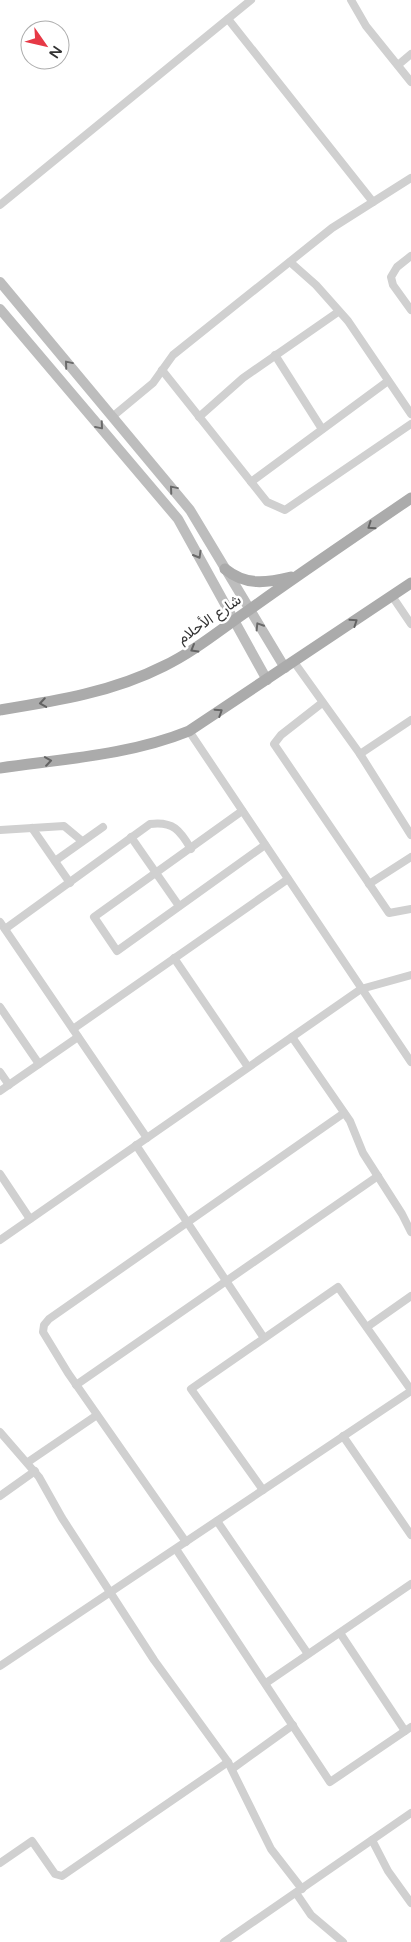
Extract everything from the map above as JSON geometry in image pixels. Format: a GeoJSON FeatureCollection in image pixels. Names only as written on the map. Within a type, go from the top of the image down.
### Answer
{"type":"FeatureCollection","features":[{"type":"Feature","properties":{"kind":"main road"},"geometry":{"type":"LineString","coordinates":[[0,282],[190,510],[249,610],[290,665]]}},
{"type":"Feature","properties":{"kind":"main road"},"geometry":{"type":"LineString","coordinates":[[0,309],[178,520],[267,680]]}},
{"type":"Feature","properties":{"kind":"main road"},"geometry":{"type":"LineString","coordinates":[[138,471],[149,462]]}},
{"type":"Feature","properties":{"kind":"main road","name":"شارع الأحلام"},"geometry":{"type":"LineString","coordinates":[[0,710],[63,700],[128,682],[164,666],[194,649],[411,498]]}},
{"type":"Feature","properties":{"kind":"main road"},"geometry":{"type":"LineString","coordinates":[[224,569],[241,579],[258,583],[300,574]]}},
{"type":"Feature","properties":{"kind":"main road"},"geometry":{"type":"LineString","coordinates":[[0,768],[121,750],[170,739],[189,731],[411,583]]}},
{"type":"Feature","properties":{"kind":"street"},"geometry":{"type":"LineString","coordinates":[[0,205],[251,0]]}},
{"type":"Feature","properties":{"kind":"street"},"geometry":{"type":"LineString","coordinates":[[352,0],[366,26],[411,82]]}},
{"type":"Feature","properties":{"kind":"street"},"geometry":{"type":"LineString","coordinates":[[228,18],[373,202]]}},
{"type":"Feature","properties":{"kind":"street"},"geometry":{"type":"LineString","coordinates":[[398,65],[411,54]]}},
{"type":"Feature","properties":{"kind":"street"},"geometry":{"type":"LineString","coordinates":[[112,417],[153,383],[173,355],[332,228],[411,178]]}},
{"type":"Feature","properties":{"kind":"street"},"geometry":{"type":"LineString","coordinates":[[411,256],[397,266],[391,277],[393,285],[411,310]]}},
{"type":"Feature","properties":{"kind":"street"},"geometry":{"type":"LineString","coordinates":[[290,262],[316,285],[348,321],[411,414]]}},
{"type":"Feature","properties":{"kind":"street"},"geometry":{"type":"LineString","coordinates":[[199,417],[243,378],[338,312]]}},
{"type":"Feature","properties":{"kind":"street"},"geometry":{"type":"LineString","coordinates":[[275,356],[322,429]]}},
{"type":"Feature","properties":{"kind":"street"},"geometry":{"type":"LineString","coordinates":[[162,370],[267,502],[286,510],[411,424]]}},
{"type":"Feature","properties":{"kind":"street"},"geometry":{"type":"LineString","coordinates":[[251,482],[388,380]]}},
{"type":"Feature","properties":{"kind":"street"},"geometry":{"type":"LineString","coordinates":[[392,596],[411,624]]}},
{"type":"Feature","properties":{"kind":"street"},"geometry":{"type":"LineString","coordinates":[[290,665],[322,703],[360,754],[411,835]]}},
{"type":"Feature","properties":{"kind":"street"},"geometry":{"type":"LineString","coordinates":[[322,703],[281,735],[274,744],[389,913],[411,909]]}},
{"type":"Feature","properties":{"kind":"street"},"geometry":{"type":"LineString","coordinates":[[360,754],[411,720]]}},
{"type":"Feature","properties":{"kind":"street"},"geometry":{"type":"LineString","coordinates":[[189,731],[411,1062]]}},
{"type":"Feature","properties":{"kind":"street"},"geometry":{"type":"LineString","coordinates":[[242,810],[191,850],[94,917],[117,951],[266,845]]}},
{"type":"Feature","properties":{"kind":"street"},"geometry":{"type":"LineString","coordinates":[[147,1138],[2,926],[70,883],[150,824],[164,822],[184,836],[191,850]]}},
{"type":"Feature","properties":{"kind":"street"},"geometry":{"type":"LineString","coordinates":[[0,830],[64,826],[82,841]]}},
{"type":"Feature","properties":{"kind":"street"},"geometry":{"type":"LineString","coordinates":[[55,861],[103,827]]}},
{"type":"Feature","properties":{"kind":"street"},"geometry":{"type":"LineString","coordinates":[[32,828],[70,883]]}},
{"type":"Feature","properties":{"kind":"street"},"geometry":{"type":"LineString","coordinates":[[131,837],[179,906]]}},
{"type":"Feature","properties":{"kind":"street"},"geometry":{"type":"LineString","coordinates":[[369,884],[411,857]]}},
{"type":"Feature","properties":{"kind":"street"},"geometry":{"type":"LineString","coordinates":[[73,1029],[288,879]]}},
{"type":"Feature","properties":{"kind":"street"},"geometry":{"type":"LineString","coordinates":[[174,958],[248,1067]]}},
{"type":"Feature","properties":{"kind":"street"},"geometry":{"type":"LineString","coordinates":[[0,1240],[361,988],[411,975]]}},
{"type":"Feature","properties":{"kind":"street"},"geometry":{"type":"LineString","coordinates":[[0,1007],[39,1064]]}},
{"type":"Feature","properties":{"kind":"street"},"geometry":{"type":"LineString","coordinates":[[0,1091],[78,1037]]}},
{"type":"Feature","properties":{"kind":"street"},"geometry":{"type":"LineString","coordinates":[[292,1037],[350,1121],[363,1153],[404,1216],[411,1232]]}},
{"type":"Feature","properties":{"kind":"street"},"geometry":{"type":"LineString","coordinates":[[0,1072],[9,1085]]}},
{"type":"Feature","properties":{"kind":"street"},"geometry":{"type":"LineString","coordinates":[[186,1542],[76,1385],[43,1332],[44,1325],[49,1319],[344,1113]]}},
{"type":"Feature","properties":{"kind":"street"},"geometry":{"type":"LineString","coordinates":[[136,1145],[264,1338]]}},
{"type":"Feature","properties":{"kind":"street"},"geometry":{"type":"LineString","coordinates":[[0,1174],[30,1219]]}},
{"type":"Feature","properties":{"kind":"street"},"geometry":{"type":"LineString","coordinates":[[76,1385],[378,1176]]}},
{"type":"Feature","properties":{"kind":"street"},"geometry":{"type":"LineString","coordinates":[[404,1216],[411,1210]]}},
{"type":"Feature","properties":{"kind":"street"},"geometry":{"type":"LineString","coordinates":[[0,1666],[112,1592],[176,1549],[411,1390],[338,1287],[191,1389],[263,1490]]}},
{"type":"Feature","properties":{"kind":"street"},"geometry":{"type":"LineString","coordinates":[[367,1327],[411,1296]]}},
{"type":"Feature","properties":{"kind":"street"},"geometry":{"type":"LineString","coordinates":[[28,1462],[97,1415]]}},
{"type":"Feature","properties":{"kind":"street"},"geometry":{"type":"LineString","coordinates":[[0,1432],[35,1472],[62,1518],[112,1592],[154,1660],[228,1762],[271,1849],[299,1891],[310,1914],[343,1942]]}},
{"type":"Feature","properties":{"kind":"street"},"geometry":{"type":"LineString","coordinates":[[343,1436],[411,1535]]}},
{"type":"Feature","properties":{"kind":"street"},"geometry":{"type":"LineString","coordinates":[[0,1496],[35,1472]]}},
{"type":"Feature","properties":{"kind":"street"},"geometry":{"type":"LineString","coordinates":[[217,1521],[308,1654]]}},
{"type":"Feature","properties":{"kind":"street"},"geometry":{"type":"LineString","coordinates":[[176,1549],[330,1782],[408,1729],[340,1633]]}},
{"type":"Feature","properties":{"kind":"street"},"geometry":{"type":"LineString","coordinates":[[266,1683],[411,1584]]}},
{"type":"Feature","properties":{"kind":"street"},"geometry":{"type":"LineString","coordinates":[[232,1769],[293,1725]]}},
{"type":"Feature","properties":{"kind":"street"},"geometry":{"type":"LineString","coordinates":[[0,1863],[32,1841],[55,1874],[62,1876],[228,1762]]}},
{"type":"Feature","properties":{"kind":"street"},"geometry":{"type":"LineString","coordinates":[[224,1942],[411,1813]]}},
{"type":"Feature","properties":{"kind":"street"},"geometry":{"type":"LineString","coordinates":[[372,1840],[388,1870],[411,1903]]}}]}
